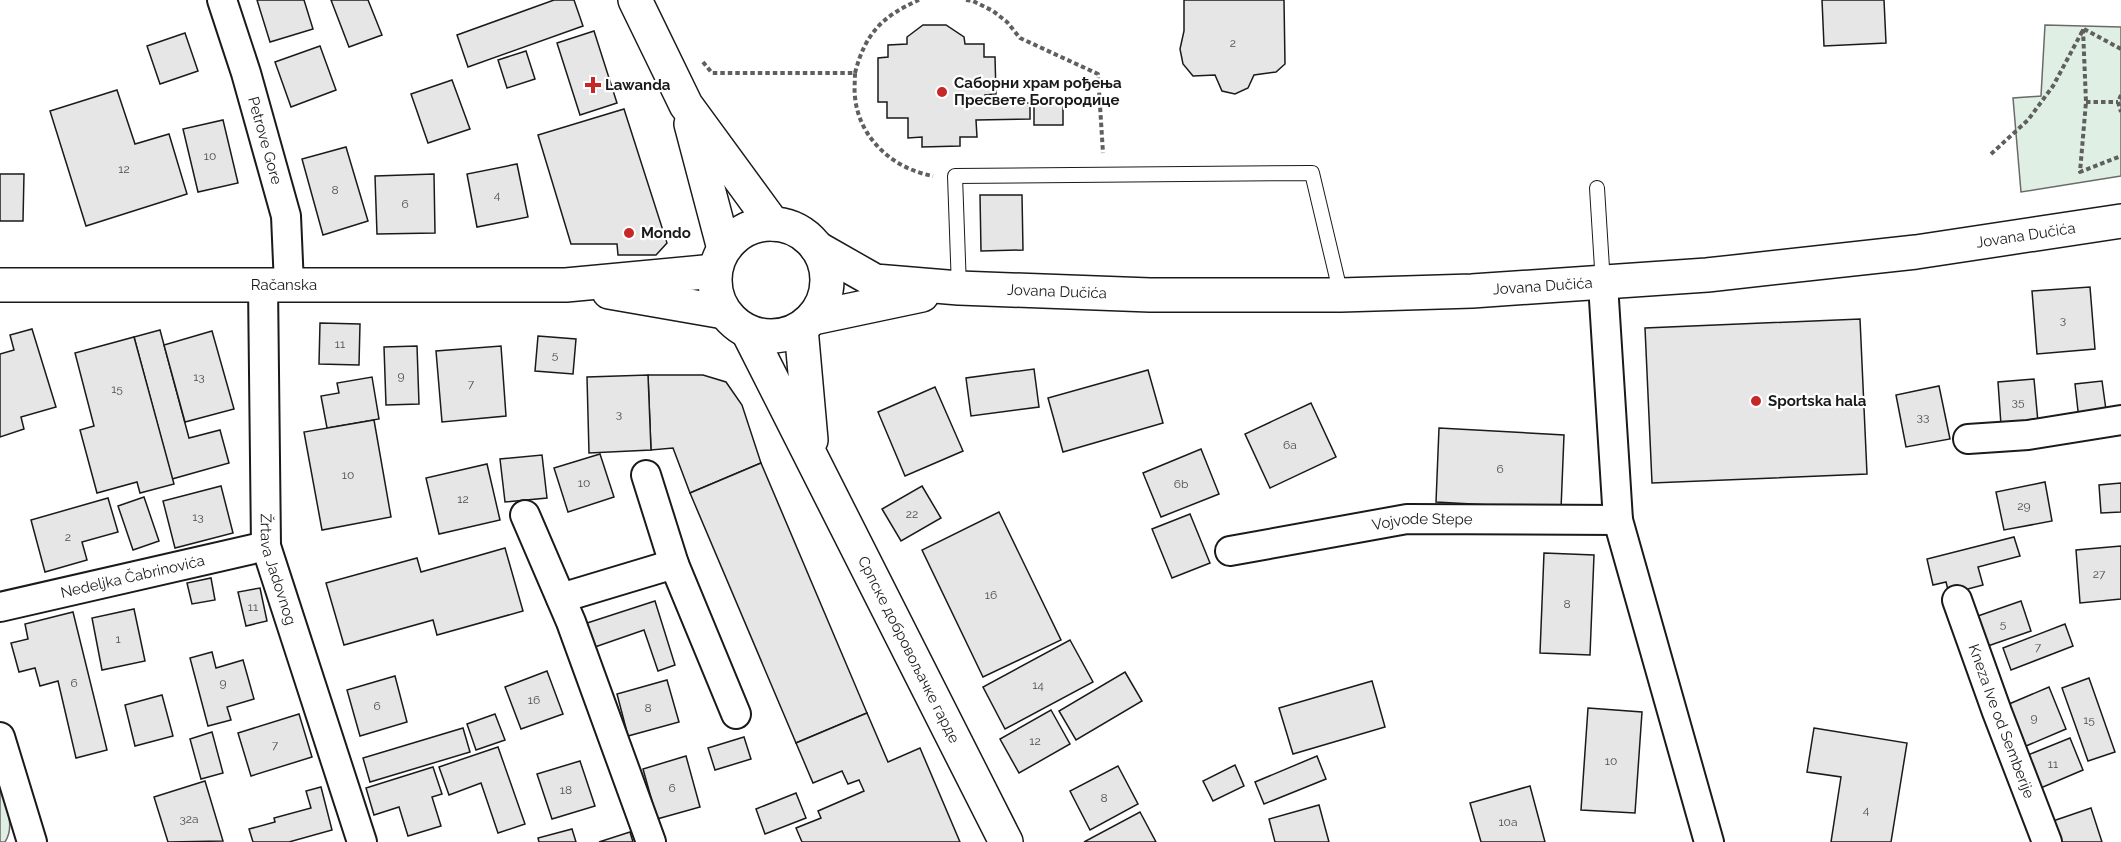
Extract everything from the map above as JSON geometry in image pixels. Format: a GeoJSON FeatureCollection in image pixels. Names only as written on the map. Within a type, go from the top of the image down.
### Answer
{"type":"FeatureCollection","features":[{"type":"Feature","properties":{"kind":"main road"},"geometry":{"type":"LineString","coordinates":[[635,0],[686,105],[773,224]]}},
{"type":"Feature","properties":{"kind":"main road"},"geometry":{"type":"LineString","coordinates":[[686,105],[719,260],[716,292],[724,312],[739,327],[761,336],[775,337],[789,334],[807,323],[959,288]]}},
{"type":"Feature","properties":{"kind":"main road","name":"Jovana Dučića"},"geometry":{"type":"LineString","coordinates":[[959,288],[1150,295],[1341,295],[1603,284],[1788,267],[1916,252],[2121,221]]}},
{"type":"Feature","properties":{"kind":"main road"},"geometry":{"type":"LineString","coordinates":[[566,285],[719,260],[733,238],[758,225],[773,224],[783,225],[802,233],[817,248],[875,281],[959,288]]}},
{"type":"Feature","properties":{"kind":"main road"},"geometry":{"type":"LineString","coordinates":[[812,456],[807,323],[825,296],[826,271],[817,248]]}},
{"type":"Feature","properties":{"kind":"main road","name":"Račanska"},"geometry":{"type":"LineString","coordinates":[[0,285],[566,285]]}},
{"type":"Feature","properties":{"kind":"main road"},"geometry":{"type":"LineString","coordinates":[[566,285],[724,312]]}},
{"type":"Feature","properties":{"kind":"main road","name":"Српске добровољачке гарде"},"geometry":{"type":"LineString","coordinates":[[748,332],[1006,842]]}},
{"type":"Feature","properties":{"kind":"street","name":"Petrove Gore"},"geometry":{"type":"LineString","coordinates":[[222,0],[246,73],[286,216],[276,285]]}},
{"type":"Feature","properties":{"kind":"street"},"geometry":{"type":"LineString","coordinates":[[1603,284],[1618,520],[1709,842]]}},
{"type":"Feature","properties":{"kind":"street","name":"Žrtava Jadovnog"},"geometry":{"type":"LineString","coordinates":[[276,285],[266,546],[362,842]]}},
{"type":"Feature","properties":{"kind":"street"},"geometry":{"type":"LineString","coordinates":[[1968,439],[2028,435],[2121,420]]}},
{"type":"Feature","properties":{"kind":"street"},"geometry":{"type":"LineString","coordinates":[[646,476],[674,564],[736,714]]}},
{"type":"Feature","properties":{"kind":"street"},"geometry":{"type":"LineString","coordinates":[[525,514],[561,598],[651,842]]}},
{"type":"Feature","properties":{"kind":"street","name":"Vojvode Stepe"},"geometry":{"type":"LineString","coordinates":[[1230,551],[1407,519],[1618,520]]}},
{"type":"Feature","properties":{"kind":"street","name":"Nedeljka Čabrinovića"},"geometry":{"type":"LineString","coordinates":[[0,607],[266,546]]}},
{"type":"Feature","properties":{"kind":"street"},"geometry":{"type":"LineString","coordinates":[[561,598],[674,564]]}},
{"type":"Feature","properties":{"kind":"street","name":"Kneza Ive od Semberije"},"geometry":{"type":"LineString","coordinates":[[1957,600],[1996,712],[2047,842]]}},
{"type":"Feature","properties":{"kind":"street"},"geometry":{"type":"LineString","coordinates":[[0,737],[32,842]]}},
{"type":"Feature","properties":{"kind":"lane"},"geometry":{"type":"LineString","coordinates":[[959,288],[955,176],[1312,173],[1341,295]]}},
{"type":"Feature","properties":{"kind":"lane"},"geometry":{"type":"LineString","coordinates":[[1597,188],[1603,284]]}},
{"type":"Feature","properties":{"kind":"path"},"geometry":{"type":"LineString","coordinates":[[919,0],[899,9],[881,22],[868,38],[855,73],[855,98],[864,128],[883,153],[913,172],[932,176],[955,176]]}},
{"type":"Feature","properties":{"kind":"path"},"geometry":{"type":"LineString","coordinates":[[966,0],[993,11],[1007,22],[1020,38],[1098,74],[1104,175]]}},
{"type":"Feature","properties":{"kind":"path"},"geometry":{"type":"LineString","coordinates":[[2083,29],[2121,49]]}},
{"type":"Feature","properties":{"kind":"path"},"geometry":{"type":"LineString","coordinates":[[2083,29],[2086,102],[2080,172],[2121,156]]}},
{"type":"Feature","properties":{"kind":"path"},"geometry":{"type":"LineString","coordinates":[[1991,153],[2028,120],[2047,94],[2083,29]]}},
{"type":"Feature","properties":{"kind":"path"},"geometry":{"type":"LineString","coordinates":[[701,58],[712,74],[855,73]]}},
{"type":"Feature","properties":{"kind":"path"},"geometry":{"type":"LineString","coordinates":[[2121,95],[2118,102],[2121,112]]}},
{"type":"Feature","properties":{"kind":"path"},"geometry":{"type":"LineString","coordinates":[[2086,102],[2118,102]]}},
{"type":"Feature","properties":{"kind":"green space"},"geometry":{"type":"Polygon","coordinates":[[[2045,25],[2121,27],[2121,176],[2021,192],[2013,98],[2041,96],[2045,25]]]}},
{"type":"Feature","properties":{"kind":"green space"},"geometry":{"type":"Polygon","coordinates":[[[0,787],[10,822],[5,842],[0,842],[0,787]]]}},
{"type":"Feature","properties":{"kind":"building"},"geometry":{"type":"Polygon","coordinates":[[[257,0],[304,0],[313,29],[270,42],[257,0]]]}},
{"type":"Feature","properties":{"kind":"building"},"geometry":{"type":"Polygon","coordinates":[[[331,0],[368,0],[382,35],[349,47],[331,0]]]}},
{"type":"Feature","properties":{"kind":"building"},"geometry":{"type":"Polygon","coordinates":[[[554,0],[574,0],[583,26],[468,67],[457,35],[554,0]]]}},
{"type":"Feature","properties":{"kind":"building"},"geometry":{"type":"Polygon","coordinates":[[[1184,0],[1284,0],[1285,64],[1276,72],[1254,75],[1248,88],[1235,94],[1222,91],[1215,75],[1193,76],[1183,64],[1180,49],[1184,31],[1184,0]]]}},
{"type":"Feature","properties":{"kind":"building"},"geometry":{"type":"Polygon","coordinates":[[[1822,0],[1884,0],[1886,43],[1824,46],[1822,0]]]}},
{"type":"Feature","properties":{"kind":"building"},"geometry":{"type":"Polygon","coordinates":[[[923,25],[946,25],[964,37],[965,44],[984,44],[984,57],[995,57],[996,94],[985,95],[985,103],[1030,103],[1030,119],[976,120],[977,137],[960,137],[960,146],[922,147],[922,137],[908,138],[908,118],[887,118],[887,102],[878,102],[878,58],[888,57],[888,45],[907,44],[907,37],[923,25]]]}},
{"type":"Feature","properties":{"kind":"building"},"geometry":{"type":"Polygon","coordinates":[[[594,31],[617,103],[580,115],[557,43],[594,31]]]}},
{"type":"Feature","properties":{"kind":"building"},"geometry":{"type":"Polygon","coordinates":[[[185,33],[198,71],[160,84],[147,46],[185,33]]]}},
{"type":"Feature","properties":{"kind":"building"},"geometry":{"type":"Polygon","coordinates":[[[320,46],[336,90],[291,107],[275,62],[320,46]]]}},
{"type":"Feature","properties":{"kind":"building"},"geometry":{"type":"Polygon","coordinates":[[[526,51],[535,79],[507,88],[498,60],[526,51]]]}},
{"type":"Feature","properties":{"kind":"building"},"geometry":{"type":"Polygon","coordinates":[[[452,80],[470,129],[428,143],[411,94],[452,80]]]}},
{"type":"Feature","properties":{"kind":"building"},"geometry":{"type":"Polygon","coordinates":[[[117,90],[135,144],[169,134],[187,194],[86,226],[50,111],[117,90]]]}},
{"type":"Feature","properties":{"kind":"building"},"geometry":{"type":"Polygon","coordinates":[[[1034,99],[1063,99],[1063,125],[1034,125],[1034,99]]]}},
{"type":"Feature","properties":{"kind":"building"},"geometry":{"type":"Polygon","coordinates":[[[624,109],[667,243],[656,255],[618,255],[617,244],[571,244],[538,135],[624,109]]]}},
{"type":"Feature","properties":{"kind":"building"},"geometry":{"type":"Polygon","coordinates":[[[223,120],[238,183],[198,192],[183,129],[223,120]]]}},
{"type":"Feature","properties":{"kind":"building"},"geometry":{"type":"Polygon","coordinates":[[[346,147],[368,221],[323,235],[302,159],[346,147]]]}},
{"type":"Feature","properties":{"kind":"building"},"geometry":{"type":"Polygon","coordinates":[[[517,164],[528,217],[477,227],[467,174],[517,164]]]}},
{"type":"Feature","properties":{"kind":"building"},"geometry":{"type":"Polygon","coordinates":[[[0,174],[24,174],[23,221],[0,221],[0,174]]]}},
{"type":"Feature","properties":{"kind":"building"},"geometry":{"type":"Polygon","coordinates":[[[434,174],[435,233],[377,234],[375,176],[434,174]]]}},
{"type":"Feature","properties":{"kind":"building"},"geometry":{"type":"Polygon","coordinates":[[[980,195],[1022,195],[1023,250],[981,251],[980,195]]]}},
{"type":"Feature","properties":{"kind":"building"},"geometry":{"type":"Polygon","coordinates":[[[2090,287],[2095,349],[2037,354],[2032,291],[2090,287]]]}},
{"type":"Feature","properties":{"kind":"building","name":"Sportska hala"},"geometry":{"type":"Polygon","coordinates":[[[1860,319],[1867,474],[1652,483],[1645,328],[1860,319]]]}},
{"type":"Feature","properties":{"kind":"building"},"geometry":{"type":"Polygon","coordinates":[[[320,323],[360,324],[359,365],[319,364],[320,323]]]}},
{"type":"Feature","properties":{"kind":"building"},"geometry":{"type":"Polygon","coordinates":[[[32,329],[56,407],[21,417],[24,429],[0,437],[0,354],[14,350],[10,335],[32,329]]]}},
{"type":"Feature","properties":{"kind":"building"},"geometry":{"type":"Polygon","coordinates":[[[160,330],[189,438],[220,430],[229,463],[172,479],[134,337],[160,330]]]}},
{"type":"Feature","properties":{"kind":"building"},"geometry":{"type":"Polygon","coordinates":[[[212,331],[234,409],[185,422],[164,345],[212,331]]]}},
{"type":"Feature","properties":{"kind":"building"},"geometry":{"type":"Polygon","coordinates":[[[538,336],[576,339],[573,374],[535,371],[538,336]]]}},
{"type":"Feature","properties":{"kind":"building"},"geometry":{"type":"Polygon","coordinates":[[[134,337],[174,484],[140,493],[137,482],[97,493],[80,430],[94,426],[75,353],[134,337]]]}},
{"type":"Feature","properties":{"kind":"building"},"geometry":{"type":"Polygon","coordinates":[[[417,346],[419,404],[386,405],[384,347],[417,346]]]}},
{"type":"Feature","properties":{"kind":"building"},"geometry":{"type":"Polygon","coordinates":[[[501,346],[506,416],[442,422],[436,351],[501,346]]]}},
{"type":"Feature","properties":{"kind":"building"},"geometry":{"type":"Polygon","coordinates":[[[1034,369],[1039,407],[971,416],[966,378],[1034,369]]]}},
{"type":"Feature","properties":{"kind":"building"},"geometry":{"type":"Polygon","coordinates":[[[1148,370],[1163,423],[1063,452],[1048,398],[1148,370]]]}},
{"type":"Feature","properties":{"kind":"building"},"geometry":{"type":"Polygon","coordinates":[[[648,375],[703,375],[726,382],[742,405],[761,463],[690,493],[673,448],[651,450],[648,375]]]}},
{"type":"Feature","properties":{"kind":"building"},"geometry":{"type":"Polygon","coordinates":[[[648,375],[651,450],[589,453],[587,377],[648,375]]]}},
{"type":"Feature","properties":{"kind":"building"},"geometry":{"type":"Polygon","coordinates":[[[372,377],[379,419],[327,428],[321,396],[339,393],[337,383],[372,377]]]}},
{"type":"Feature","properties":{"kind":"building"},"geometry":{"type":"Polygon","coordinates":[[[2034,379],[2038,422],[2001,425],[1998,382],[2034,379]]]}},
{"type":"Feature","properties":{"kind":"building"},"geometry":{"type":"Polygon","coordinates":[[[2102,381],[2107,417],[2079,420],[2075,384],[2102,381]]]}},
{"type":"Feature","properties":{"kind":"building"},"geometry":{"type":"Polygon","coordinates":[[[1939,386],[1950,439],[1906,447],[1896,395],[1939,386]]]}},
{"type":"Feature","properties":{"kind":"building"},"geometry":{"type":"Polygon","coordinates":[[[935,387],[963,451],[905,476],[878,412],[935,387]]]}},
{"type":"Feature","properties":{"kind":"building"},"geometry":{"type":"Polygon","coordinates":[[[1311,403],[1336,457],[1270,488],[1245,434],[1311,403]]]}},
{"type":"Feature","properties":{"kind":"building"},"geometry":{"type":"Polygon","coordinates":[[[374,420],[391,517],[322,530],[304,432],[374,420]]]}},
{"type":"Feature","properties":{"kind":"building"},"geometry":{"type":"Polygon","coordinates":[[[1439,428],[1564,435],[1561,509],[1436,502],[1439,428]]]}},
{"type":"Feature","properties":{"kind":"building"},"geometry":{"type":"Polygon","coordinates":[[[1201,449],[1219,494],[1161,517],[1143,473],[1201,449]]]}},
{"type":"Feature","properties":{"kind":"building"},"geometry":{"type":"Polygon","coordinates":[[[600,454],[614,497],[568,512],[554,468],[600,454]]]}},
{"type":"Feature","properties":{"kind":"building"},"geometry":{"type":"Polygon","coordinates":[[[542,455],[547,498],[505,502],[500,459],[542,455]]]}},
{"type":"Feature","properties":{"kind":"building"},"geometry":{"type":"Polygon","coordinates":[[[761,463],[867,713],[796,743],[690,493],[761,463]]]}},
{"type":"Feature","properties":{"kind":"building"},"geometry":{"type":"Polygon","coordinates":[[[487,464],[500,520],[439,534],[426,478],[487,464]]]}},
{"type":"Feature","properties":{"kind":"building"},"geometry":{"type":"Polygon","coordinates":[[[2045,482],[2052,521],[2004,530],[1996,492],[2045,482]]]}},
{"type":"Feature","properties":{"kind":"building"},"geometry":{"type":"Polygon","coordinates":[[[2121,483],[2121,512],[2101,513],[2099,485],[2121,483]]]}},
{"type":"Feature","properties":{"kind":"building"},"geometry":{"type":"Polygon","coordinates":[[[221,486],[233,533],[175,548],[163,501],[221,486]]]}},
{"type":"Feature","properties":{"kind":"building"},"geometry":{"type":"Polygon","coordinates":[[[922,486],[941,518],[901,541],[882,509],[922,486]]]}},
{"type":"Feature","properties":{"kind":"building"},"geometry":{"type":"Polygon","coordinates":[[[144,497],[159,541],[133,550],[118,506],[144,497]]]}},
{"type":"Feature","properties":{"kind":"building"},"geometry":{"type":"Polygon","coordinates":[[[108,498],[118,532],[82,542],[87,560],[45,572],[31,520],[108,498]]]}},
{"type":"Feature","properties":{"kind":"building"},"geometry":{"type":"Polygon","coordinates":[[[999,512],[1061,640],[983,677],[922,550],[999,512]]]}},
{"type":"Feature","properties":{"kind":"building"},"geometry":{"type":"Polygon","coordinates":[[[1190,514],[1210,563],[1172,578],[1152,529],[1190,514]]]}},
{"type":"Feature","properties":{"kind":"building"},"geometry":{"type":"Polygon","coordinates":[[[2014,537],[2020,556],[1978,567],[1983,585],[1949,594],[1946,582],[1933,585],[1927,559],[2014,537]]]}},
{"type":"Feature","properties":{"kind":"building"},"geometry":{"type":"Polygon","coordinates":[[[2121,546],[2121,599],[2080,603],[2076,550],[2121,546]]]}},
{"type":"Feature","properties":{"kind":"building"},"geometry":{"type":"Polygon","coordinates":[[[505,548],[523,611],[437,635],[433,620],[344,645],[326,583],[417,558],[421,572],[505,548]]]}},
{"type":"Feature","properties":{"kind":"building"},"geometry":{"type":"Polygon","coordinates":[[[1544,553],[1594,555],[1590,655],[1540,653],[1544,553]]]}},
{"type":"Feature","properties":{"kind":"building"},"geometry":{"type":"Polygon","coordinates":[[[211,578],[215,600],[192,604],[187,583],[211,578]]]}},
{"type":"Feature","properties":{"kind":"building"},"geometry":{"type":"Polygon","coordinates":[[[260,588],[267,621],[246,626],[238,592],[260,588]]]}},
{"type":"Feature","properties":{"kind":"building"},"geometry":{"type":"Polygon","coordinates":[[[655,601],[675,665],[658,671],[644,630],[592,648],[584,624],[655,601]]]}},
{"type":"Feature","properties":{"kind":"building"},"geometry":{"type":"Polygon","coordinates":[[[2021,601],[2031,631],[1985,647],[1975,617],[2021,601]]]}},
{"type":"Feature","properties":{"kind":"building"},"geometry":{"type":"Polygon","coordinates":[[[134,609],[145,661],[102,670],[92,618],[134,609]]]}},
{"type":"Feature","properties":{"kind":"building"},"geometry":{"type":"Polygon","coordinates":[[[73,612],[107,750],[76,758],[58,681],[40,686],[35,668],[19,672],[11,643],[28,639],[25,624],[73,612]]]}},
{"type":"Feature","properties":{"kind":"building"},"geometry":{"type":"Polygon","coordinates":[[[2065,624],[2073,646],[2011,670],[2003,648],[2065,624]]]}},
{"type":"Feature","properties":{"kind":"building"},"geometry":{"type":"Polygon","coordinates":[[[1070,640],[1093,682],[1005,729],[983,687],[1070,640]]]}},
{"type":"Feature","properties":{"kind":"building"},"geometry":{"type":"Polygon","coordinates":[[[212,652],[216,668],[243,660],[254,699],[227,707],[231,720],[208,726],[190,658],[212,652]]]}},
{"type":"Feature","properties":{"kind":"building"},"geometry":{"type":"Polygon","coordinates":[[[547,671],[563,714],[521,729],[505,687],[547,671]]]}},
{"type":"Feature","properties":{"kind":"building"},"geometry":{"type":"Polygon","coordinates":[[[1125,672],[1142,701],[1076,740],[1059,711],[1125,672]]]}},
{"type":"Feature","properties":{"kind":"building"},"geometry":{"type":"Polygon","coordinates":[[[395,676],[407,722],[360,736],[347,690],[395,676]]]}},
{"type":"Feature","properties":{"kind":"building"},"geometry":{"type":"Polygon","coordinates":[[[2089,678],[2115,752],[2088,761],[2062,688],[2089,678]]]}},
{"type":"Feature","properties":{"kind":"building"},"geometry":{"type":"Polygon","coordinates":[[[667,680],[679,722],[628,736],[617,694],[667,680]]]}},
{"type":"Feature","properties":{"kind":"building"},"geometry":{"type":"Polygon","coordinates":[[[1372,681],[1385,727],[1293,754],[1279,708],[1372,681]]]}},
{"type":"Feature","properties":{"kind":"building"},"geometry":{"type":"Polygon","coordinates":[[[2049,687],[2066,729],[2019,749],[2002,707],[2049,687]]]}},
{"type":"Feature","properties":{"kind":"building"},"geometry":{"type":"Polygon","coordinates":[[[162,695],[173,736],[135,746],[125,705],[162,695]]]}},
{"type":"Feature","properties":{"kind":"building"},"geometry":{"type":"Polygon","coordinates":[[[1588,708],[1642,712],[1635,813],[1581,810],[1588,708]]]}},
{"type":"Feature","properties":{"kind":"building"},"geometry":{"type":"Polygon","coordinates":[[[1051,710],[1070,744],[1019,773],[1000,739],[1051,710]]]}},
{"type":"Feature","properties":{"kind":"building"},"geometry":{"type":"Polygon","coordinates":[[[867,713],[888,762],[920,748],[960,842],[802,842],[796,828],[821,818],[818,811],[864,791],[859,780],[848,784],[842,771],[813,783],[796,743],[867,713]]]}},
{"type":"Feature","properties":{"kind":"building"},"geometry":{"type":"Polygon","coordinates":[[[299,714],[312,757],[251,776],[238,733],[299,714]]]}},
{"type":"Feature","properties":{"kind":"building"},"geometry":{"type":"Polygon","coordinates":[[[495,714],[505,740],[476,750],[467,724],[495,714]]]}},
{"type":"Feature","properties":{"kind":"building"},"geometry":{"type":"Polygon","coordinates":[[[463,728],[470,752],[370,782],[363,758],[463,728]]]}},
{"type":"Feature","properties":{"kind":"building"},"geometry":{"type":"Polygon","coordinates":[[[1814,728],[1907,743],[1891,842],[1831,842],[1841,777],[1807,772],[1814,728]]]}},
{"type":"Feature","properties":{"kind":"building"},"geometry":{"type":"Polygon","coordinates":[[[212,732],[223,773],[201,779],[190,739],[212,732]]]}},
{"type":"Feature","properties":{"kind":"building"},"geometry":{"type":"Polygon","coordinates":[[[744,737],[751,759],[715,770],[708,748],[744,737]]]}},
{"type":"Feature","properties":{"kind":"building"},"geometry":{"type":"Polygon","coordinates":[[[2070,738],[2083,770],[2036,790],[2023,757],[2070,738]]]}},
{"type":"Feature","properties":{"kind":"building"},"geometry":{"type":"Polygon","coordinates":[[[498,747],[525,824],[498,833],[481,783],[449,795],[439,767],[498,747]]]}},
{"type":"Feature","properties":{"kind":"building"},"geometry":{"type":"Polygon","coordinates":[[[686,756],[700,807],[657,819],[643,769],[686,756]]]}},
{"type":"Feature","properties":{"kind":"building"},"geometry":{"type":"Polygon","coordinates":[[[1317,756],[1326,779],[1264,804],[1255,782],[1317,756]]]}},
{"type":"Feature","properties":{"kind":"building"},"geometry":{"type":"Polygon","coordinates":[[[580,761],[595,806],[552,819],[537,774],[580,761]]]}},
{"type":"Feature","properties":{"kind":"building"},"geometry":{"type":"Polygon","coordinates":[[[1235,765],[1244,786],[1213,801],[1203,781],[1235,765]]]}},
{"type":"Feature","properties":{"kind":"building"},"geometry":{"type":"Polygon","coordinates":[[[1118,766],[1138,804],[1090,830],[1070,791],[1118,766]]]}},
{"type":"Feature","properties":{"kind":"building"},"geometry":{"type":"Polygon","coordinates":[[[433,767],[442,794],[432,797],[441,826],[408,836],[399,807],[374,815],[366,788],[433,767]]]}},
{"type":"Feature","properties":{"kind":"building"},"geometry":{"type":"Polygon","coordinates":[[[205,781],[223,841],[168,842],[154,797],[205,781]]]}},
{"type":"Feature","properties":{"kind":"building"},"geometry":{"type":"Polygon","coordinates":[[[1530,786],[1545,842],[1481,842],[1470,803],[1530,786]]]}},
{"type":"Feature","properties":{"kind":"building"},"geometry":{"type":"Polygon","coordinates":[[[321,787],[332,830],[289,842],[253,842],[249,829],[275,822],[274,818],[311,808],[306,791],[321,787]]]}},
{"type":"Feature","properties":{"kind":"building"},"geometry":{"type":"Polygon","coordinates":[[[796,793],[806,818],[765,834],[756,809],[796,793]]]}},
{"type":"Feature","properties":{"kind":"building"},"geometry":{"type":"Polygon","coordinates":[[[1319,805],[1329,842],[1275,842],[1269,819],[1319,805]]]}},
{"type":"Feature","properties":{"kind":"building"},"geometry":{"type":"Polygon","coordinates":[[[2091,808],[2102,842],[2057,842],[2050,822],[2091,808]]]}},
{"type":"Feature","properties":{"kind":"building"},"geometry":{"type":"Polygon","coordinates":[[[1140,812],[1156,842],[1084,842],[1140,812]]]}},
{"type":"Feature","properties":{"kind":"building"},"geometry":{"type":"Polygon","coordinates":[[[572,829],[576,842],[539,842],[538,838],[572,829]]]}},
{"type":"Feature","properties":{"kind":"building"},"geometry":{"type":"Polygon","coordinates":[[[630,832],[633,842],[599,842],[630,832]]]}},
{"type":"Feature","properties":{"kind":"place","name":"Lawanda"},"geometry":{"type":"Point","coordinates":[593,85]}},
{"type":"Feature","properties":{"kind":"place","name":"Саборни храм рођења Пресвете Богородице"},"geometry":{"type":"Point","coordinates":[942,92]}},
{"type":"Feature","properties":{"kind":"place","name":"Mondo"},"geometry":{"type":"Point","coordinates":[629,233]}},
{"type":"Feature","properties":{"kind":"place","name":"Sportska hala"},"geometry":{"type":"Point","coordinates":[1756,401]}}]}
